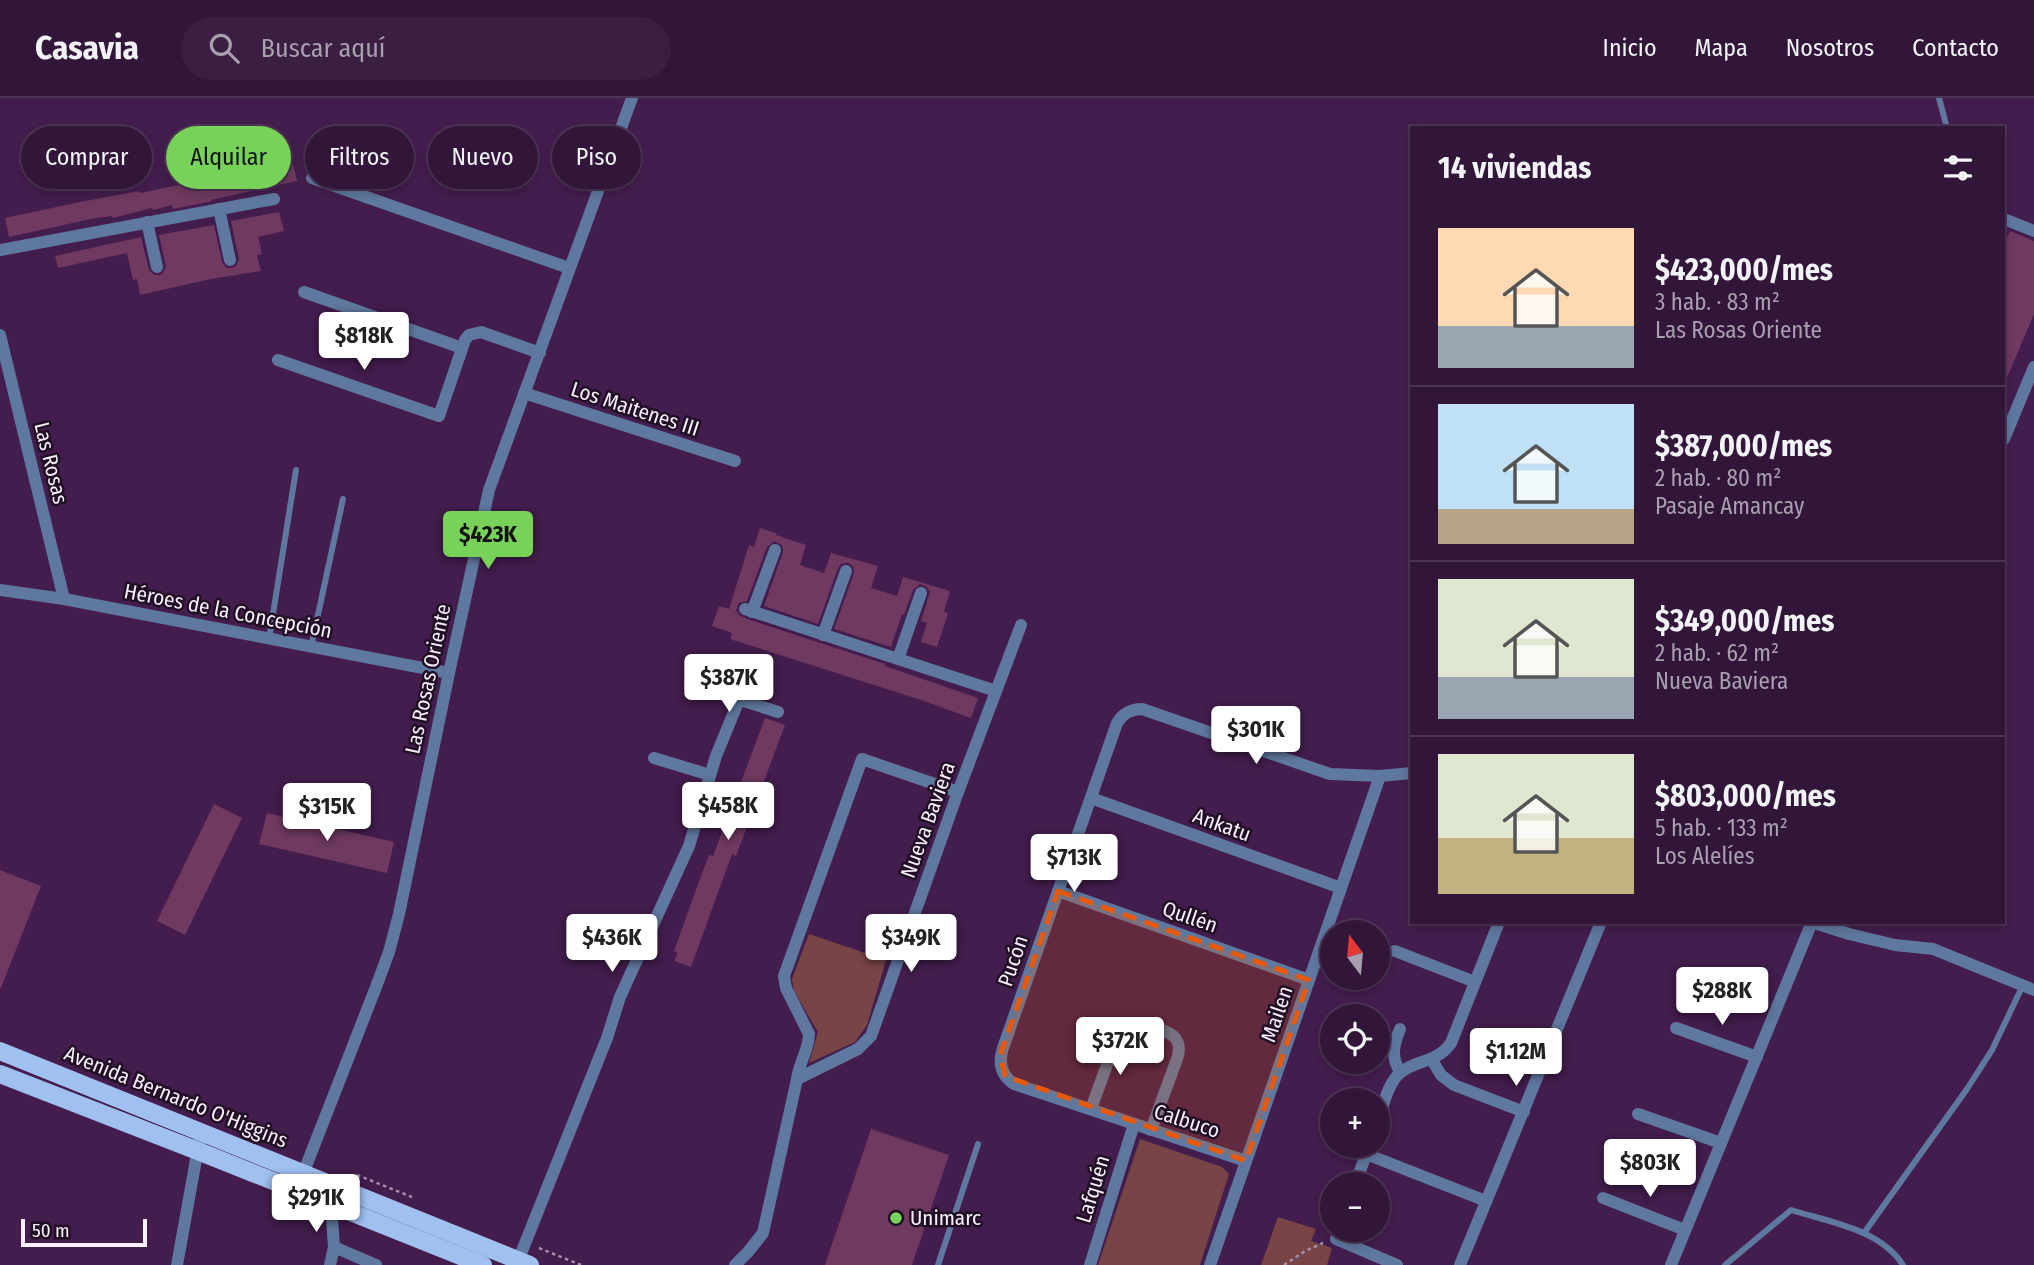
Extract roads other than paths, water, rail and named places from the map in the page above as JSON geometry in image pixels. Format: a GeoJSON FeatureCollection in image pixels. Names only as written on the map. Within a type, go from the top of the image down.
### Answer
{"type":"FeatureCollection","features":[{"type":"Feature","properties":{"kind":"main road","name":"Avenida Bernardo O'Higgins"},"geometry":{"type":"LineString","coordinates":[[0,1051],[201,1132],[299,1181],[483,1265]]}},
{"type":"Feature","properties":{"kind":"main road","name":"Avenida Bernardo O'Higgins"},"geometry":{"type":"LineString","coordinates":[[0,1074],[198,1151],[299,1181]]}},
{"type":"Feature","properties":{"kind":"main road","name":"Avenida Bernardo O'Higgins"},"geometry":{"type":"LineString","coordinates":[[334,1196],[524,1263]]}},
{"type":"Feature","properties":{"kind":"street","name":"Las Rosas Oriente"},"geometry":{"type":"LineString","coordinates":[[299,1181],[389,952],[400,914],[489,490],[632,98]]}},
{"type":"Feature","properties":{"kind":"street"},"geometry":{"type":"LineString","coordinates":[[343,189],[569,268]]}},
{"type":"Feature","properties":{"kind":"street"},"geometry":{"type":"LineString","coordinates":[[0,250],[274,199]]}},
{"type":"Feature","properties":{"kind":"street"},"geometry":{"type":"LineString","coordinates":[[219,209],[230,260]]}},
{"type":"Feature","properties":{"kind":"street"},"geometry":{"type":"LineString","coordinates":[[2005,219],[2034,231]]}},
{"type":"Feature","properties":{"kind":"street"},"geometry":{"type":"LineString","coordinates":[[147,222],[157,267]]}},
{"type":"Feature","properties":{"kind":"street"},"geometry":{"type":"LineString","coordinates":[[304,292],[462,348]]}},
{"type":"Feature","properties":{"kind":"street"},"geometry":{"type":"LineString","coordinates":[[278,360],[439,416],[469,335],[481,332],[540,353]]}},
{"type":"Feature","properties":{"kind":"street","name":"Las Rosas"},"geometry":{"type":"LineString","coordinates":[[0,335],[64,599]]}},
{"type":"Feature","properties":{"kind":"street"},"geometry":{"type":"LineString","coordinates":[[2008,419],[2034,367]]}},
{"type":"Feature","properties":{"kind":"street","name":"Los Maitenes III"},"geometry":{"type":"LineString","coordinates":[[524,393],[735,461]]}},
{"type":"Feature","properties":{"kind":"street"},"geometry":{"type":"LineString","coordinates":[[775,550],[748,611],[996,691]]}},
{"type":"Feature","properties":{"kind":"street"},"geometry":{"type":"LineString","coordinates":[[823,635],[846,571]]}},
{"type":"Feature","properties":{"kind":"street","name":"Héroes de la Concepción"},"geometry":{"type":"LineString","coordinates":[[0,590],[64,599],[449,673]]}},
{"type":"Feature","properties":{"kind":"street"},"geometry":{"type":"LineString","coordinates":[[898,659],[921,593]]}},
{"type":"Feature","properties":{"kind":"street","name":"Nueva Baviera"},"geometry":{"type":"LineString","coordinates":[[797,1079],[858,1049],[871,1037],[1021,625]]}},
{"type":"Feature","properties":{"kind":"street"},"geometry":{"type":"LineString","coordinates":[[690,684],[778,712]]}},
{"type":"Feature","properties":{"kind":"street"},"geometry":{"type":"LineString","coordinates":[[524,1263],[620,998],[689,846],[710,775],[739,700]]}},
{"type":"Feature","properties":{"kind":"street","name":"Pucón"},"geometry":{"type":"LineString","coordinates":[[1002,1070],[1000,1055],[1117,723],[1125,714],[1142,709],[1330,774],[1380,776]]}},
{"type":"Feature","properties":{"kind":"street"},"geometry":{"type":"LineString","coordinates":[[654,758],[710,775]]}},
{"type":"Feature","properties":{"kind":"street"},"geometry":{"type":"LineString","coordinates":[[735,1265],[763,1233],[801,1061],[809,1041],[809,1034],[786,988],[784,976],[862,759],[958,792]]}},
{"type":"Feature","properties":{"kind":"street"},"geometry":{"type":"LineString","coordinates":[[1380,776],[1410,773]]}},
{"type":"Feature","properties":{"kind":"street","name":"Mailen"},"geometry":{"type":"LineString","coordinates":[[1210,1265],[1380,776]]}},
{"type":"Feature","properties":{"kind":"street","name":"Ankatu"},"geometry":{"type":"LineString","coordinates":[[1091,798],[1341,888]]}},
{"type":"Feature","properties":{"kind":"street","name":"Qullén"},"geometry":{"type":"LineString","coordinates":[[1058,891],[1309,979]]}},
{"type":"Feature","properties":{"kind":"street"},"geometry":{"type":"LineString","coordinates":[[1390,1088],[1400,1073],[1441,1055],[1451,1044],[1498,924]]}},
{"type":"Feature","properties":{"kind":"street"},"geometry":{"type":"LineString","coordinates":[[1460,1265],[1600,924]]}},
{"type":"Feature","properties":{"kind":"street"},"geometry":{"type":"LineString","coordinates":[[1671,1265],[1811,924]]}},
{"type":"Feature","properties":{"kind":"street"},"geometry":{"type":"LineString","coordinates":[[1818,924],[1895,945],[1933,950],[2029,988]]}},
{"type":"Feature","properties":{"kind":"street"},"geometry":{"type":"LineString","coordinates":[[1395,951],[1475,982]]}},
{"type":"Feature","properties":{"kind":"street"},"geometry":{"type":"LineString","coordinates":[[1091,1109],[1118,1034],[1124,1027],[1138,1023],[1168,1033],[1175,1038],[1179,1047],[1151,1129]]}},
{"type":"Feature","properties":{"kind":"street"},"geometry":{"type":"LineString","coordinates":[[1676,1028],[1757,1057]]}},
{"type":"Feature","properties":{"kind":"street"},"geometry":{"type":"LineString","coordinates":[[1400,1029],[1393,1050],[1400,1073]]}},
{"type":"Feature","properties":{"kind":"street"},"geometry":{"type":"LineString","coordinates":[[1432,1060],[1441,1075],[1454,1085],[1524,1112]]}},
{"type":"Feature","properties":{"kind":"street","name":"Calbuco"},"geometry":{"type":"LineString","coordinates":[[1002,1070],[1014,1084],[1246,1161]]}},
{"type":"Feature","properties":{"kind":"street"},"geometry":{"type":"LineString","coordinates":[[1638,1114],[1721,1143]]}},
{"type":"Feature","properties":{"kind":"street","name":"Lafquén"},"geometry":{"type":"LineString","coordinates":[[1090,1265],[1133,1124]]}},
{"type":"Feature","properties":{"kind":"street"},"geometry":{"type":"LineString","coordinates":[[177,1265],[201,1132]]}},
{"type":"Feature","properties":{"kind":"street"},"geometry":{"type":"LineString","coordinates":[[1387,1158],[1486,1201]]}},
{"type":"Feature","properties":{"kind":"street"},"geometry":{"type":"LineString","coordinates":[[330,1265],[334,1247],[334,1196]]}},
{"type":"Feature","properties":{"kind":"street"},"geometry":{"type":"LineString","coordinates":[[1603,1198],[1685,1230]]}},
{"type":"Feature","properties":{"kind":"street"},"geometry":{"type":"LineString","coordinates":[[1351,1242],[1397,1265]]}},
{"type":"Feature","properties":{"kind":"street"},"geometry":{"type":"LineString","coordinates":[[334,1247],[376,1265]]}},
{"type":"Feature","properties":{"kind":"lane"},"geometry":{"type":"LineString","coordinates":[[1939,98],[1946,126]]}},
{"type":"Feature","properties":{"kind":"lane"},"geometry":{"type":"LineString","coordinates":[[269,639],[296,470]]}},
{"type":"Feature","properties":{"kind":"lane"},"geometry":{"type":"LineString","coordinates":[[312,646],[343,499]]}},
{"type":"Feature","properties":{"kind":"lane"},"geometry":{"type":"LineString","coordinates":[[1864,1233],[1967,1090],[2029,988]]}},
{"type":"Feature","properties":{"kind":"lane"},"geometry":{"type":"LineString","coordinates":[[938,1265],[978,1144]]}},
{"type":"Feature","properties":{"kind":"lane"},"geometry":{"type":"LineString","coordinates":[[1725,1265],[1791,1210],[1864,1233],[1897,1255],[1903,1265]]}},
{"type":"Feature","properties":{"kind":"place","name":"Unimarc"},"geometry":{"type":"Point","coordinates":[896,1218]}}]}
